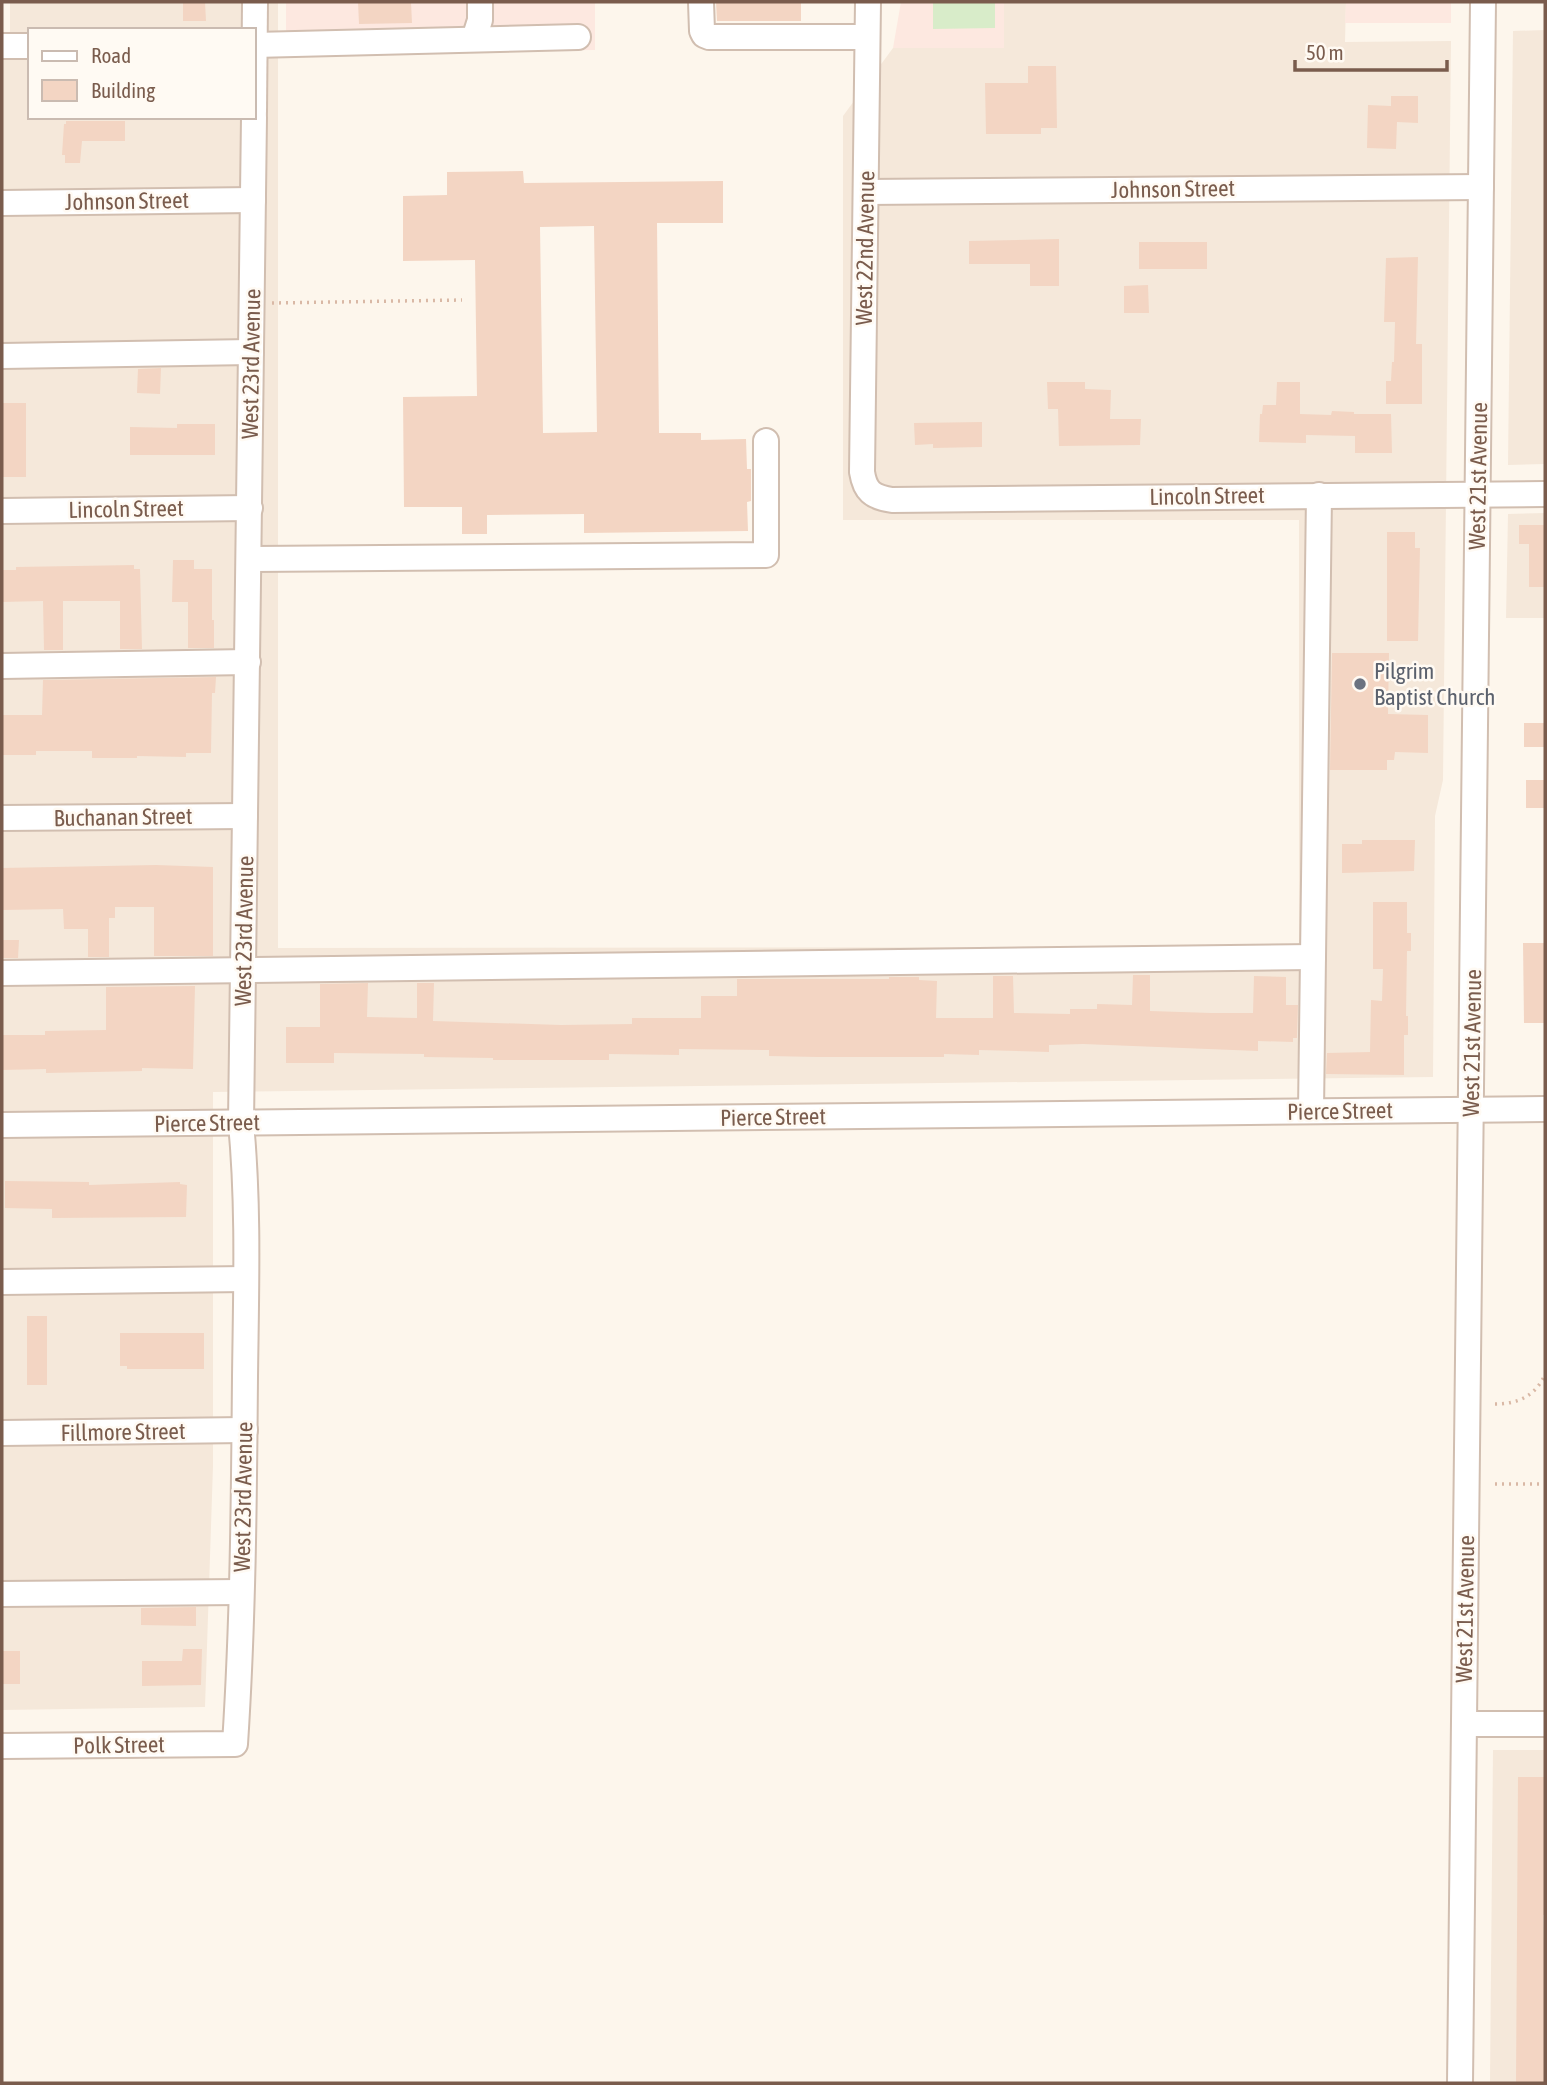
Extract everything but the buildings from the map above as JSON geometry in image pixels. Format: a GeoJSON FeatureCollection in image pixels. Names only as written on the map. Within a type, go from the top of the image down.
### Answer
{"type":"FeatureCollection","features":[{"type":"Feature","properties":{"kind":"street","name":"West 23rd Avenue"},"geometry":{"type":"LineString","coordinates":[[254,28],[255,2]]}},
{"type":"Feature","properties":{"kind":"street"},"geometry":{"type":"LineString","coordinates":[[474,39],[480,20],[480,2]]}},
{"type":"Feature","properties":{"kind":"street"},"geometry":{"type":"LineString","coordinates":[[701,2],[702,31],[709,37],[867,37]]}},
{"type":"Feature","properties":{"kind":"street","name":"West 22nd Avenue"},"geometry":{"type":"LineString","coordinates":[[868,2],[862,472],[864,484],[870,493]]}},
{"type":"Feature","properties":{"kind":"street","name":"West 21st Avenue"},"geometry":{"type":"LineString","coordinates":[[1460,2083],[1483,2]]}},
{"type":"Feature","properties":{"kind":"street"},"geometry":{"type":"LineString","coordinates":[[256,45],[578,37]]}},
{"type":"Feature","properties":{"kind":"street"},"geometry":{"type":"LineString","coordinates":[[2,46],[28,46]]}},
{"type":"Feature","properties":{"kind":"street","name":"West 23rd Avenue"},"geometry":{"type":"LineString","coordinates":[[235,1744],[242,1592],[245,1430],[247,1184],[242,1123],[243,970],[254,119]]}},
{"type":"Feature","properties":{"kind":"street","name":"Johnson Street"},"geometry":{"type":"LineString","coordinates":[[866,192],[1481,187]]}},
{"type":"Feature","properties":{"kind":"street","name":"Johnson Street"},"geometry":{"type":"LineString","coordinates":[[2,203],[253,200]]}},
{"type":"Feature","properties":{"kind":"street"},"geometry":{"type":"LineString","coordinates":[[2,356],[251,352]]}},
{"type":"Feature","properties":{"kind":"street"},"geometry":{"type":"LineString","coordinates":[[249,559],[766,555],[766,440]]}},
{"type":"Feature","properties":{"kind":"street","name":"Lincoln Street"},"geometry":{"type":"LineString","coordinates":[[870,493],[892,500],[1545,494]]}},
{"type":"Feature","properties":{"kind":"street"},"geometry":{"type":"LineString","coordinates":[[1311,1111],[1319,495]]}},
{"type":"Feature","properties":{"kind":"street","name":"Lincoln Street"},"geometry":{"type":"LineString","coordinates":[[2,511],[250,508]]}},
{"type":"Feature","properties":{"kind":"street"},"geometry":{"type":"LineString","coordinates":[[2,666],[248,662]]}},
{"type":"Feature","properties":{"kind":"street","name":"Buchanan Street"},"geometry":{"type":"LineString","coordinates":[[2,818],[245,816]]}},
{"type":"Feature","properties":{"kind":"street"},"geometry":{"type":"LineString","coordinates":[[2,973],[1313,957]]}},
{"type":"Feature","properties":{"kind":"street","name":"Pierce Street"},"geometry":{"type":"LineString","coordinates":[[2,1125],[1545,1109]]}},
{"type":"Feature","properties":{"kind":"street"},"geometry":{"type":"LineString","coordinates":[[2,1282],[246,1279]]}},
{"type":"Feature","properties":{"kind":"street","name":"Fillmore Street"},"geometry":{"type":"LineString","coordinates":[[2,1433],[245,1430]]}},
{"type":"Feature","properties":{"kind":"street"},"geometry":{"type":"LineString","coordinates":[[2,1594],[242,1592]]}},
{"type":"Feature","properties":{"kind":"street"},"geometry":{"type":"LineString","coordinates":[[1464,1724],[1545,1724]]}},
{"type":"Feature","properties":{"kind":"street","name":"Polk Street"},"geometry":{"type":"LineString","coordinates":[[2,1746],[235,1744]]}},
{"type":"Feature","properties":{"kind":"path"},"geometry":{"type":"LineString","coordinates":[[252,303],[462,300]]}},
{"type":"Feature","properties":{"kind":"path"},"geometry":{"type":"LineString","coordinates":[[1495,1404],[1527,1397],[1545,1375]]}},
{"type":"Feature","properties":{"kind":"path"},"geometry":{"type":"LineString","coordinates":[[1495,1484],[1545,1484]]}},
{"type":"Feature","properties":{"kind":"shaded area"},"geometry":{"type":"Polygon","coordinates":[[[10,2],[278,2],[278,948],[1299,947],[1299,520],[843,520],[843,116],[893,48],[1004,48],[1004,2],[1346,2],[1345,42],[1451,41],[1443,780],[1435,816],[1433,1077],[213,1092],[213,1466],[205,1707],[2,1710],[2,42],[10,41],[10,2]]]}},
{"type":"Feature","properties":{"kind":"shaded area"},"geometry":{"type":"Polygon","coordinates":[[[286,2],[595,2],[595,50],[286,53],[286,2]]]}},
{"type":"Feature","properties":{"kind":"shaded area"},"geometry":{"type":"Polygon","coordinates":[[[901,2],[1004,2],[1004,48],[893,48],[901,2]]]}},
{"type":"Feature","properties":{"kind":"shaded area"},"geometry":{"type":"Polygon","coordinates":[[[1346,2],[1451,2],[1451,23],[1345,23],[1346,2]]]}},
{"type":"Feature","properties":{"kind":"shaded area"},"geometry":{"type":"Polygon","coordinates":[[[1545,30],[1545,464],[1508,465],[1513,31],[1545,30]]]}},
{"type":"Feature","properties":{"kind":"shaded area"},"geometry":{"type":"Polygon","coordinates":[[[1545,513],[1545,618],[1506,618],[1508,514],[1545,513]]]}},
{"type":"Feature","properties":{"kind":"shaded area"},"geometry":{"type":"Polygon","coordinates":[[[1493,1750],[1545,1750],[1545,2083],[1490,2083],[1493,1750]]]}},
{"type":"Feature","properties":{"kind":"green space"},"geometry":{"type":"Polygon","coordinates":[[[933,2],[995,2],[995,28],[933,29],[933,2]]]}},
{"type":"Feature","properties":{"kind":"place","name":"Pilgrim Baptist Church"},"geometry":{"type":"Point","coordinates":[1360,684]}}]}
